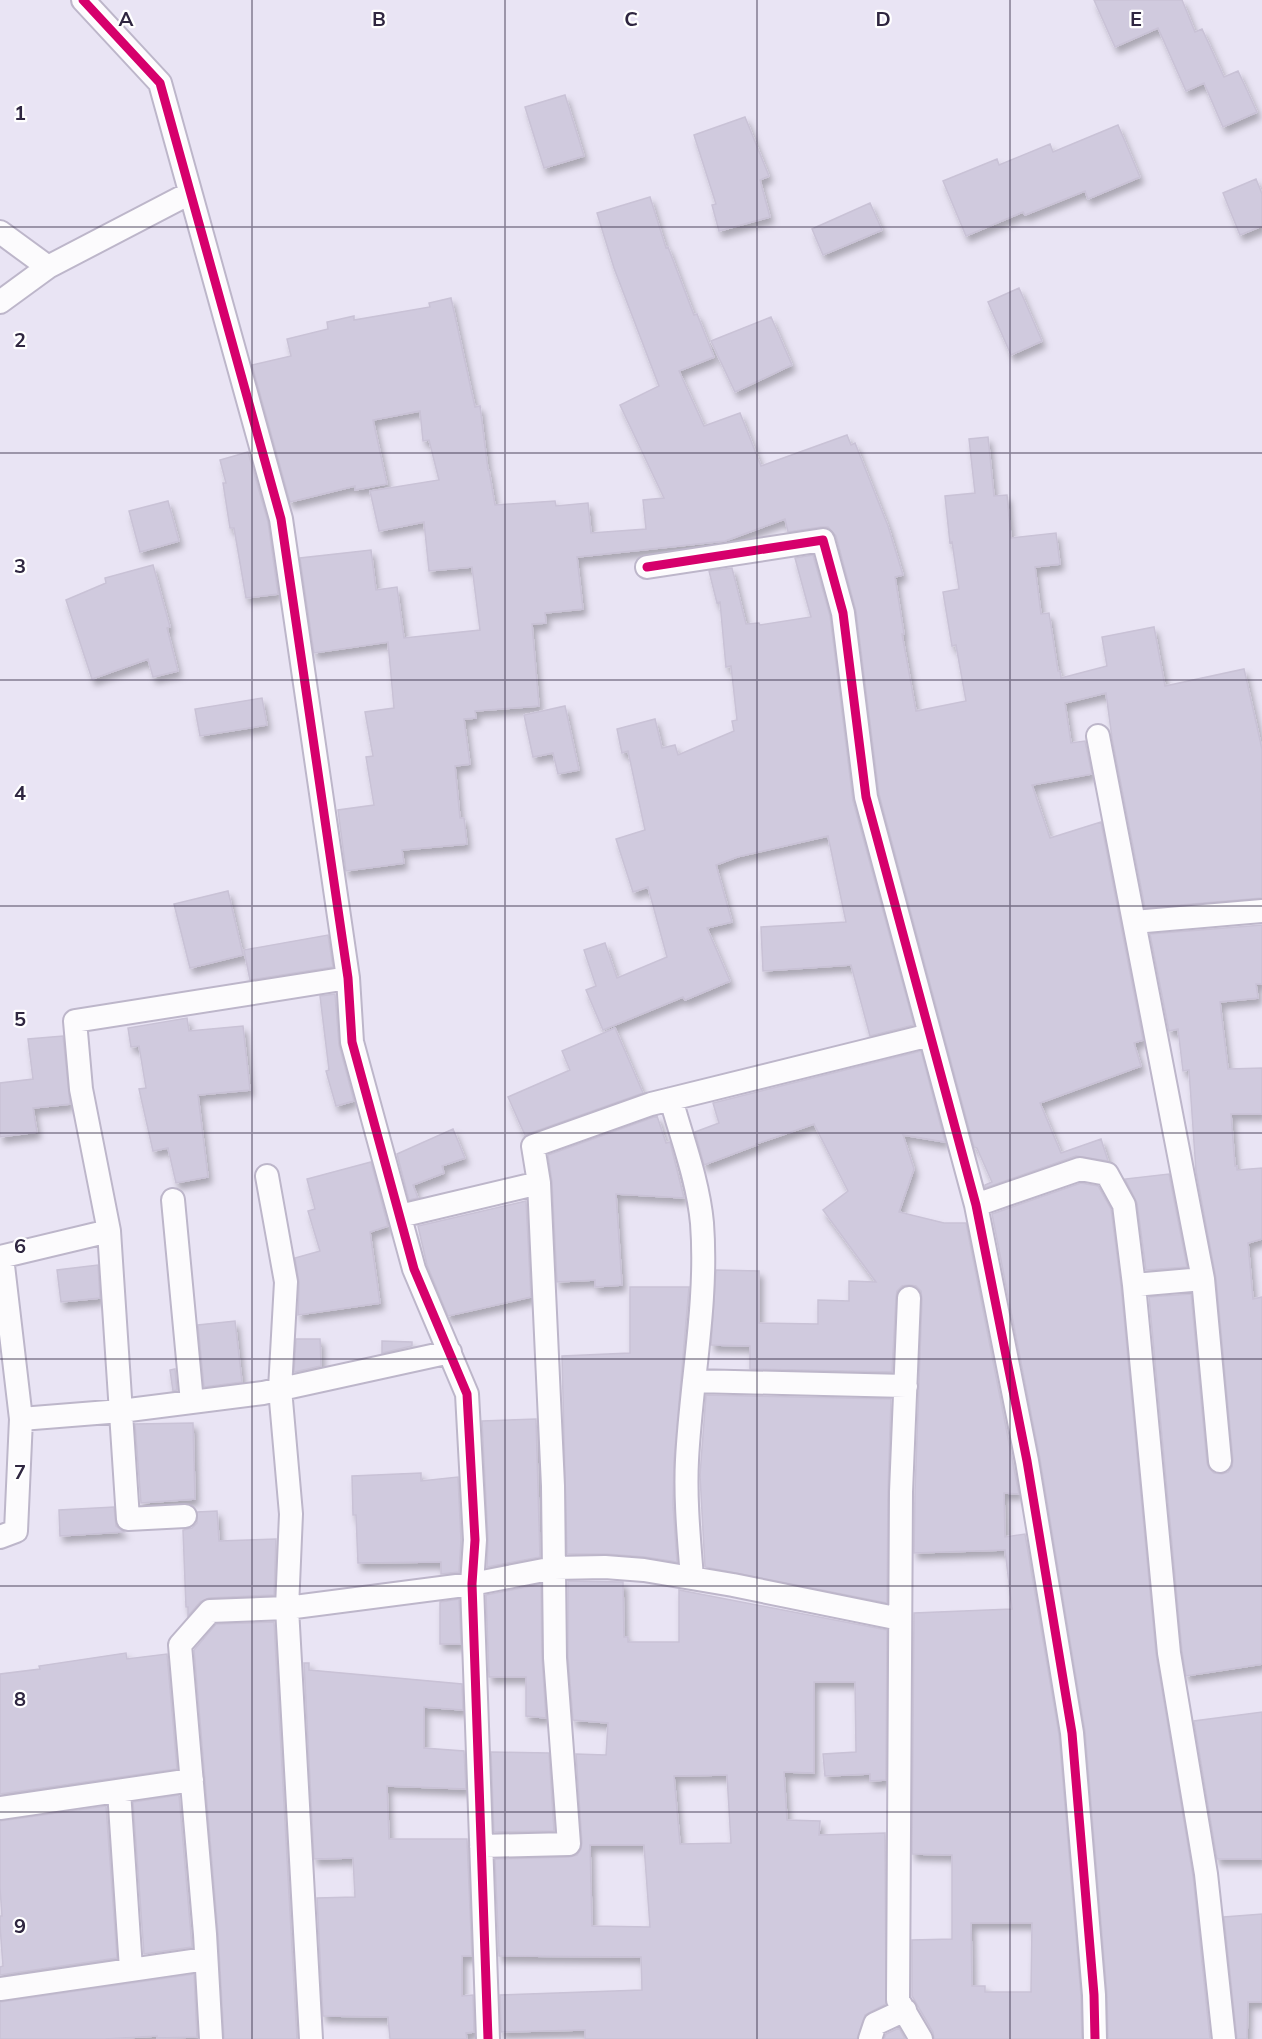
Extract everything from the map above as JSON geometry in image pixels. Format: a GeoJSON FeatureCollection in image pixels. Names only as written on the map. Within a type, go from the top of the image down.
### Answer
{"type":"FeatureCollection","features":[{"type":"Feature","properties":{"kind":"street"},"geometry":{"type":"LineString","coordinates":[[83,0],[159,83],[280,519],[348,978],[352,1042],[414,1269],[467,1394],[475,1540],[471,1584],[488,2039]]}},
{"type":"Feature","properties":{"kind":"street"},"geometry":{"type":"LineString","coordinates":[[0,302],[48,267],[190,193]]}},
{"type":"Feature","properties":{"kind":"street"},"geometry":{"type":"LineString","coordinates":[[0,232],[48,267]]}},
{"type":"Feature","properties":{"kind":"street"},"geometry":{"type":"LineString","coordinates":[[647,567],[823,540],[843,613],[866,797],[976,1206],[1027,1461],[1072,1733],[1094,1995],[1095,2039]]}},
{"type":"Feature","properties":{"kind":"street"},"geometry":{"type":"LineString","coordinates":[[1098,736],[1203,1279],[1220,1461]]}},
{"type":"Feature","properties":{"kind":"street"},"geometry":{"type":"LineString","coordinates":[[1134,922],[1262,911]]}},
{"type":"Feature","properties":{"kind":"street"},"geometry":{"type":"LineString","coordinates":[[185,1516],[128,1519],[109,1231],[81,1089],[75,1021],[348,978]]}},
{"type":"Feature","properties":{"kind":"street"},"geometry":{"type":"LineString","coordinates":[[481,1846],[569,1844],[555,1658],[553,1486],[539,1183],[533,1146],[670,1099],[930,1035]]}},
{"type":"Feature","properties":{"kind":"street"},"geometry":{"type":"LineString","coordinates":[[670,1099],[697,1188],[702,1222],[704,1283],[687,1460],[692,1578]]}},
{"type":"Feature","properties":{"kind":"street"},"geometry":{"type":"LineString","coordinates":[[976,1206],[1080,1169],[1107,1174],[1124,1205],[1134,1285],[1169,1653],[1206,1874],[1224,2039]]}},
{"type":"Feature","properties":{"kind":"street"},"geometry":{"type":"LineString","coordinates":[[267,1176],[286,1282],[280,1389],[291,1514],[287,1608],[311,2039]]}},
{"type":"Feature","properties":{"kind":"street"},"geometry":{"type":"LineString","coordinates":[[400,1216],[539,1183]]}},
{"type":"Feature","properties":{"kind":"street"},"geometry":{"type":"LineString","coordinates":[[173,1200],[192,1402]]}},
{"type":"Feature","properties":{"kind":"street"},"geometry":{"type":"LineString","coordinates":[[0,1537],[16,1531],[21,1419],[4,1317],[1,1257],[109,1231]]}},
{"type":"Feature","properties":{"kind":"street"},"geometry":{"type":"LineString","coordinates":[[1134,1285],[1203,1279]]}},
{"type":"Feature","properties":{"kind":"street"},"geometry":{"type":"LineString","coordinates":[[909,1298],[901,1492],[898,2000],[921,2039]]}},
{"type":"Feature","properties":{"kind":"street"},"geometry":{"type":"LineString","coordinates":[[21,1419],[121,1411],[280,1389],[450,1352]]}},
{"type":"Feature","properties":{"kind":"street"},"geometry":{"type":"LineString","coordinates":[[693,1381],[906,1386]]}},
{"type":"Feature","properties":{"kind":"street"},"geometry":{"type":"LineString","coordinates":[[211,2039],[180,1645],[210,1611],[287,1608],[471,1584],[554,1568],[605,1567],[644,1570],[692,1578],[900,1619]]}},
{"type":"Feature","properties":{"kind":"street"},"geometry":{"type":"LineString","coordinates":[[0,1808],[192,1780]]}},
{"type":"Feature","properties":{"kind":"street"},"geometry":{"type":"LineString","coordinates":[[119,1791],[131,1969]]}},
{"type":"Feature","properties":{"kind":"street"},"geometry":{"type":"LineString","coordinates":[[0,1989],[206,1959]]}},
{"type":"Feature","properties":{"kind":"street"},"geometry":{"type":"LineString","coordinates":[[870,2039],[875,2024],[905,2010]]}},
{"type":"Feature","properties":{"kind":"building"},"geometry":{"type":"Polygon","coordinates":[[[1094,0],[1182,0],[1195,32],[1202,29],[1224,77],[1238,71],[1257,112],[1223,127],[1204,83],[1186,91],[1158,28],[1115,47],[1094,0]]]}},
{"type":"Feature","properties":{"kind":"building"},"geometry":{"type":"Polygon","coordinates":[[[565,95],[584,156],[544,168],[525,107],[565,95]]]}},
{"type":"Feature","properties":{"kind":"building"},"geometry":{"type":"Polygon","coordinates":[[[745,117],[769,176],[760,180],[770,217],[719,231],[712,205],[716,204],[694,135],[745,117]]]}},
{"type":"Feature","properties":{"kind":"building"},"geometry":{"type":"Polygon","coordinates":[[[1118,125],[1140,177],[1088,199],[1085,191],[1025,215],[1023,212],[966,236],[943,181],[997,159],[999,165],[1050,144],[1053,152],[1118,125]]]}},
{"type":"Feature","properties":{"kind":"building"},"geometry":{"type":"Polygon","coordinates":[[[1256,179],[1262,194],[1262,226],[1240,235],[1223,193],[1256,179]]]}},
{"type":"Feature","properties":{"kind":"building"},"geometry":{"type":"Polygon","coordinates":[[[650,197],[666,248],[668,247],[694,315],[697,314],[714,357],[679,371],[704,426],[740,413],[761,466],[847,435],[851,445],[855,443],[888,526],[903,575],[895,577],[904,634],[902,634],[916,711],[966,701],[956,645],[952,646],[943,592],[959,589],[952,542],[950,543],[945,496],[975,493],[969,439],[988,437],[994,496],[1007,495],[1011,538],[1056,533],[1060,564],[1035,567],[1041,614],[1049,613],[1061,678],[1107,666],[1102,637],[1154,627],[1165,686],[1244,669],[1262,749],[1262,898],[1145,908],[1112,738],[1106,693],[1065,703],[1071,743],[1085,741],[1092,774],[1032,785],[1050,838],[1101,822],[1143,1040],[1134,1043],[1141,1066],[1040,1103],[1061,1153],[1101,1139],[1108,1161],[1076,1156],[985,1188],[985,1185],[992,1182],[977,1148],[974,1147],[879,794],[856,611],[836,536],[828,527],[788,532],[785,519],[725,541],[577,557],[583,609],[545,613],[546,623],[532,624],[539,706],[475,711],[476,718],[464,719],[470,764],[455,766],[460,818],[464,818],[467,844],[402,850],[404,863],[346,871],[338,810],[374,805],[366,757],[373,756],[365,712],[394,708],[388,642],[314,653],[300,558],[371,550],[376,590],[397,587],[404,638],[480,630],[472,567],[429,571],[424,522],[379,531],[370,491],[439,480],[429,440],[423,441],[420,411],[373,420],[387,484],[355,490],[355,486],[290,502],[252,365],[291,356],[287,339],[328,329],[327,322],[354,316],[354,320],[430,307],[429,303],[451,298],[475,407],[480,406],[495,505],[555,501],[556,506],[588,503],[591,533],[646,529],[643,500],[664,498],[620,405],[659,386],[614,268],[597,213],[650,197]]]}},
{"type":"Feature","properties":{"kind":"building"},"geometry":{"type":"Polygon","coordinates":[[[870,203],[882,230],[823,255],[812,229],[870,203]]]}},
{"type":"Feature","properties":{"kind":"building"},"geometry":{"type":"Polygon","coordinates":[[[1019,288],[1042,341],[1011,355],[988,302],[1019,288]]]}},
{"type":"Feature","properties":{"kind":"building"},"geometry":{"type":"Polygon","coordinates":[[[771,317],[792,365],[735,392],[711,341],[771,317]]]}},
{"type":"Feature","properties":{"kind":"building"},"geometry":{"type":"Polygon","coordinates":[[[248,452],[268,522],[278,594],[246,598],[234,528],[230,528],[223,483],[226,483],[220,460],[248,452]]]}},
{"type":"Feature","properties":{"kind":"building"},"geometry":{"type":"Polygon","coordinates":[[[168,501],[179,541],[140,552],[129,511],[168,501]]]}},
{"type":"Feature","properties":{"kind":"building"},"geometry":{"type":"Polygon","coordinates":[[[813,555],[830,616],[853,801],[914,1025],[870,1036],[851,965],[763,971],[761,927],[846,922],[828,836],[737,857],[716,865],[732,922],[707,928],[730,981],[685,1000],[683,997],[603,1030],[586,990],[596,986],[584,950],[605,943],[617,978],[667,957],[648,887],[633,892],[616,839],[645,830],[628,751],[622,753],[617,729],[655,719],[662,748],[675,745],[678,755],[734,731],[732,721],[737,720],[731,666],[726,667],[720,602],[717,603],[709,571],[732,568],[746,624],[759,623],[760,625],[811,617],[795,558],[813,555]]]}},
{"type":"Feature","properties":{"kind":"building"},"geometry":{"type":"Polygon","coordinates":[[[153,565],[170,627],[167,628],[178,671],[153,677],[148,659],[92,679],[66,600],[106,583],[105,578],[153,565]]]}},
{"type":"Feature","properties":{"kind":"building"},"geometry":{"type":"Polygon","coordinates":[[[262,698],[267,725],[200,736],[195,709],[262,698]]]}},
{"type":"Feature","properties":{"kind":"building"},"geometry":{"type":"Polygon","coordinates":[[[565,706],[579,770],[558,774],[553,753],[533,757],[524,715],[565,706]]]}},
{"type":"Feature","properties":{"kind":"building"},"geometry":{"type":"Polygon","coordinates":[[[228,891],[243,955],[190,968],[174,904],[228,891]]]}},
{"type":"Feature","properties":{"kind":"building"},"geometry":{"type":"Polygon","coordinates":[[[1262,925],[1262,984],[1256,984],[1258,998],[1220,1002],[1228,1069],[1262,1068],[1262,1114],[1231,1114],[1237,1170],[1262,1168],[1262,1239],[1248,1243],[1253,1299],[1262,1297],[1262,1664],[1186,1676],[1149,1297],[1191,1294],[1207,1463],[1214,1473],[1222,1474],[1228,1472],[1232,1467],[1233,1460],[1216,1278],[1196,1171],[1189,1070],[1183,1071],[1178,1029],[1169,1031],[1150,934],[1262,925]]]}},
{"type":"Feature","properties":{"kind":"building"},"geometry":{"type":"Polygon","coordinates":[[[328,935],[333,967],[250,980],[244,950],[328,935]]]}},
{"type":"Feature","properties":{"kind":"building"},"geometry":{"type":"Polygon","coordinates":[[[335,994],[339,1045],[354,1101],[336,1106],[326,1071],[329,1070],[320,996],[335,994]]]}},
{"type":"Feature","properties":{"kind":"building"},"geometry":{"type":"Polygon","coordinates":[[[187,1018],[189,1031],[243,1026],[250,1090],[198,1095],[208,1177],[176,1183],[168,1148],[153,1151],[139,1089],[146,1088],[139,1046],[131,1047],[128,1028],[187,1018]]]}},
{"type":"Feature","properties":{"kind":"building"},"geometry":{"type":"Polygon","coordinates":[[[615,1028],[643,1093],[525,1135],[508,1097],[570,1070],[562,1051],[615,1028]]]}},
{"type":"Feature","properties":{"kind":"building"},"geometry":{"type":"Polygon","coordinates":[[[63,1036],[70,1104],[33,1108],[37,1132],[0,1137],[0,1083],[33,1079],[28,1039],[63,1036]]]}},
{"type":"Feature","properties":{"kind":"building"},"geometry":{"type":"Polygon","coordinates":[[[921,1051],[945,1142],[903,1135],[914,1169],[899,1212],[944,1223],[966,1223],[1019,1494],[1004,1493],[1005,1537],[1025,1534],[1059,1735],[1081,1996],[1082,2039],[934,2039],[933,2032],[912,1996],[912,1940],[952,1939],[952,1855],[912,1854],[914,1613],[1012,1609],[1005,1550],[914,1553],[922,1299],[921,1291],[916,1286],[902,1286],[897,1291],[892,1372],[750,1369],[750,1346],[711,1345],[716,1270],[759,1271],[759,1323],[818,1324],[818,1300],[849,1301],[849,1281],[876,1282],[823,1210],[848,1191],[814,1124],[704,1165],[695,1132],[719,1123],[713,1103],[921,1051]],[[971,1923],[972,1986],[985,1986],[985,1992],[1031,1992],[1032,1923],[971,1923]]]}},
{"type":"Feature","properties":{"kind":"building"},"geometry":{"type":"Polygon","coordinates":[[[657,1116],[666,1143],[670,1142],[684,1198],[616,1194],[622,1285],[595,1287],[595,1280],[557,1282],[552,1182],[548,1155],[657,1116]]]}},
{"type":"Feature","properties":{"kind":"building"},"geometry":{"type":"Polygon","coordinates":[[[453,1129],[465,1158],[442,1166],[444,1173],[413,1185],[418,1198],[409,1200],[397,1154],[453,1129]]]}},
{"type":"Feature","properties":{"kind":"building"},"geometry":{"type":"Polygon","coordinates":[[[371,1162],[388,1226],[370,1232],[380,1303],[298,1315],[299,1282],[295,1258],[320,1251],[308,1211],[315,1209],[307,1179],[371,1162]]]}},
{"type":"Feature","properties":{"kind":"building"},"geometry":{"type":"Polygon","coordinates":[[[1169,1174],[1187,1267],[1146,1270],[1137,1203],[1125,1179],[1169,1174]]]}},
{"type":"Feature","properties":{"kind":"building"},"geometry":{"type":"Polygon","coordinates":[[[1081,1183],[1098,1186],[1111,1209],[1121,1286],[1156,1654],[1193,1876],[1210,2039],[1108,2039],[1107,1994],[1085,1731],[1040,1459],[992,1214],[1081,1183]]]}},
{"type":"Feature","properties":{"kind":"building"},"geometry":{"type":"Polygon","coordinates":[[[526,1201],[531,1297],[448,1316],[427,1265],[418,1226],[526,1201]]]}},
{"type":"Feature","properties":{"kind":"building"},"geometry":{"type":"Polygon","coordinates":[[[98,1265],[100,1298],[61,1302],[57,1270],[98,1265]]]}},
{"type":"Feature","properties":{"kind":"building"},"geometry":{"type":"Polygon","coordinates":[[[630,1287],[689,1287],[674,1460],[673,1505],[677,1562],[606,1554],[567,1554],[562,1356],[630,1353],[630,1287]]]}},
{"type":"Feature","properties":{"kind":"building"},"geometry":{"type":"Polygon","coordinates":[[[235,1321],[242,1382],[204,1387],[198,1325],[235,1321]]]}},
{"type":"Feature","properties":{"kind":"building"},"geometry":{"type":"Polygon","coordinates":[[[296,1339],[320,1339],[321,1366],[294,1372],[296,1339]]]}},
{"type":"Feature","properties":{"kind":"building"},"geometry":{"type":"Polygon","coordinates":[[[382,1341],[412,1342],[412,1346],[382,1353],[382,1341]]]}},
{"type":"Feature","properties":{"kind":"building"},"geometry":{"type":"Polygon","coordinates":[[[175,1369],[177,1390],[173,1391],[170,1370],[175,1369]]]}},
{"type":"Feature","properties":{"kind":"building"},"geometry":{"type":"Polygon","coordinates":[[[706,1395],[891,1399],[887,1603],[705,1567],[700,1475],[706,1395]]]}},
{"type":"Feature","properties":{"kind":"building"},"geometry":{"type":"Polygon","coordinates":[[[536,1419],[540,1557],[487,1567],[488,1539],[482,1421],[536,1419]]]}},
{"type":"Feature","properties":{"kind":"building"},"geometry":{"type":"Polygon","coordinates":[[[193,1423],[195,1499],[141,1503],[135,1424],[193,1423]]]}},
{"type":"Feature","properties":{"kind":"building"},"geometry":{"type":"Polygon","coordinates":[[[421,1473],[421,1481],[458,1477],[461,1540],[459,1572],[441,1574],[441,1562],[358,1563],[352,1476],[421,1473]]]}},
{"type":"Feature","properties":{"kind":"building"},"geometry":{"type":"Polygon","coordinates":[[[114,1507],[116,1526],[124,1532],[60,1536],[59,1510],[114,1507]]]}},
{"type":"Feature","properties":{"kind":"building"},"geometry":{"type":"Polygon","coordinates":[[[217,1511],[219,1541],[276,1539],[274,1595],[209,1598],[200,1602],[188,1616],[183,1530],[192,1528],[197,1523],[197,1512],[217,1511]]]}},
{"type":"Feature","properties":{"kind":"building"},"geometry":{"type":"Polygon","coordinates":[[[568,1581],[623,1582],[624,1637],[628,1637],[628,1642],[679,1642],[679,1590],[887,1630],[886,1780],[870,1781],[870,1774],[825,1776],[823,1754],[856,1752],[855,1682],[814,1682],[814,1773],[784,1772],[787,1820],[820,1821],[819,1835],[885,1833],[886,2004],[865,2015],[857,2039],[585,2039],[585,2030],[501,2032],[500,1995],[642,1990],[641,1957],[499,1956],[495,1859],[577,1855],[582,1843],[576,1754],[606,1755],[608,1723],[573,1720],[568,1657],[568,1581]],[[727,1775],[674,1776],[680,1844],[731,1843],[727,1775]],[[590,1845],[592,1926],[650,1927],[644,1845],[590,1845]]]}},
{"type":"Feature","properties":{"kind":"building"},"geometry":{"type":"Polygon","coordinates":[[[541,1584],[546,1718],[526,1716],[526,1677],[489,1677],[486,1595],[541,1584]]]}},
{"type":"Feature","properties":{"kind":"building"},"geometry":{"type":"Polygon","coordinates":[[[459,1599],[461,1644],[440,1644],[440,1602],[459,1599]]]}},
{"type":"Feature","properties":{"kind":"building"},"geometry":{"type":"Polygon","coordinates":[[[274,1622],[297,2039],[224,2039],[218,1933],[194,1650],[216,1624],[274,1622]]]}},
{"type":"Feature","properties":{"kind":"building"},"geometry":{"type":"Polygon","coordinates":[[[126,1653],[127,1659],[167,1654],[177,1769],[0,1794],[0,1674],[126,1653]]]}},
{"type":"Feature","properties":{"kind":"building"},"geometry":{"type":"Polygon","coordinates":[[[304,1663],[309,1663],[309,1670],[462,1684],[463,1710],[424,1707],[424,1748],[464,1751],[466,1789],[387,1786],[389,1839],[467,1839],[472,1956],[462,1956],[462,1996],[473,1995],[474,2032],[466,2033],[467,2039],[390,2039],[388,2017],[323,2016],[317,1898],[355,1897],[353,1858],[314,1859],[304,1663]]]}},
{"type":"Feature","properties":{"kind":"building"},"geometry":{"type":"Polygon","coordinates":[[[1262,1712],[1262,1859],[1217,1859],[1194,1721],[1262,1712]]]}},
{"type":"Feature","properties":{"kind":"building"},"geometry":{"type":"Polygon","coordinates":[[[491,1752],[549,1753],[554,1831],[494,1832],[491,1752]]]}},
{"type":"Feature","properties":{"kind":"building"},"geometry":{"type":"Polygon","coordinates":[[[179,1795],[192,1947],[144,1954],[133,1802],[179,1795]]]}},
{"type":"Feature","properties":{"kind":"building"},"geometry":{"type":"Polygon","coordinates":[[[106,1806],[117,1958],[0,1975],[0,1967],[3,1966],[0,1926],[0,1916],[2,1916],[0,1821],[106,1806]]]}},
{"type":"Feature","properties":{"kind":"building"},"geometry":{"type":"Polygon","coordinates":[[[1262,1914],[1262,2002],[1248,2002],[1247,2039],[1237,2039],[1224,1917],[1262,1914]]]}},
{"type":"Feature","properties":{"kind":"building"},"geometry":{"type":"Polygon","coordinates":[[[194,1974],[197,2037],[0,2039],[0,2002],[194,1974]]]}},
{"type":"Feature","properties":{"kind":"building"},"geometry":{"type":"Polygon","coordinates":[[[899,2028],[905,2039],[884,2039],[886,2034],[899,2028]]]}},
{"type":"Feature","properties":{"kind":"cycle path"},"geometry":{"type":"LineString","coordinates":[[83,0],[160,83],[281,519],[348,978],[352,1042],[414,1269],[467,1394],[475,1540],[472,1584],[488,2039]]}},
{"type":"Feature","properties":{"kind":"cycle path"},"geometry":{"type":"LineString","coordinates":[[647,567],[823,540],[843,613],[866,797],[976,1205],[1027,1461],[1072,1733],[1094,1995],[1095,2039]]}}]}
